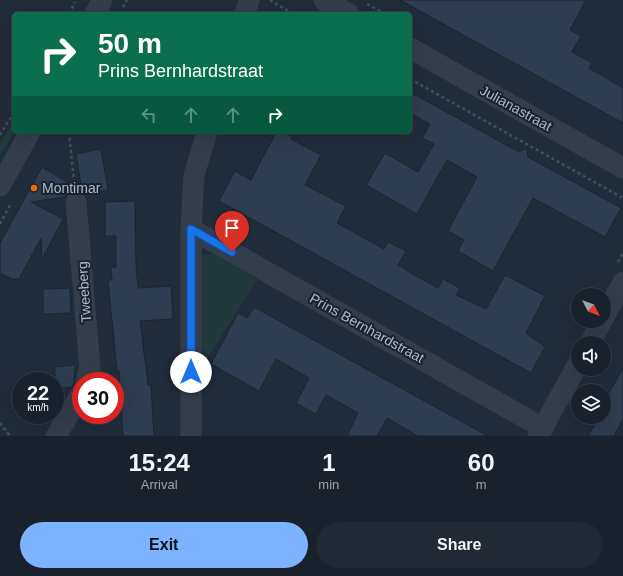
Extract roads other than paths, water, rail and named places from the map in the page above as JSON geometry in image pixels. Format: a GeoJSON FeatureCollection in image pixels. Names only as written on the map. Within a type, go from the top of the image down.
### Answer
{"type":"FeatureCollection","features":[{"type":"Feature","properties":{"kind":"street"},"geometry":{"type":"LineString","coordinates":[[96,12],[102,0]]}},
{"type":"Feature","properties":{"kind":"street"},"geometry":{"type":"LineString","coordinates":[[246,12],[249,0]]}},
{"type":"Feature","properties":{"kind":"street"},"geometry":{"type":"LineString","coordinates":[[324,0],[345,12]]}},
{"type":"Feature","properties":{"kind":"street","name":"Julianastraat"},"geometry":{"type":"LineString","coordinates":[[412,49],[623,168]]}},
{"type":"Feature","properties":{"kind":"street"},"geometry":{"type":"LineString","coordinates":[[0,186],[29,134]]}},
{"type":"Feature","properties":{"kind":"street"},"geometry":{"type":"LineString","coordinates":[[191,436],[191,229],[194,175],[206,134]]}},
{"type":"Feature","properties":{"kind":"street","name":"Tweeberg"},"geometry":{"type":"LineString","coordinates":[[76,202],[90,368],[89,372]]}},
{"type":"Feature","properties":{"kind":"street","name":"Prins Bernhardstraat"},"geometry":{"type":"LineString","coordinates":[[191,229],[541,432]]}},
{"type":"Feature","properties":{"kind":"street"},"geometry":{"type":"LineString","coordinates":[[611,304],[623,282]]}},
{"type":"Feature","properties":{"kind":"street"},"geometry":{"type":"LineString","coordinates":[[541,432],[571,376]]}},
{"type":"Feature","properties":{"kind":"street"},"geometry":{"type":"LineString","coordinates":[[56,436],[72,409]]}},
{"type":"Feature","properties":{"kind":"place","name":"Montimar"},"geometry":{"type":"Point","coordinates":[34,188]}}]}
